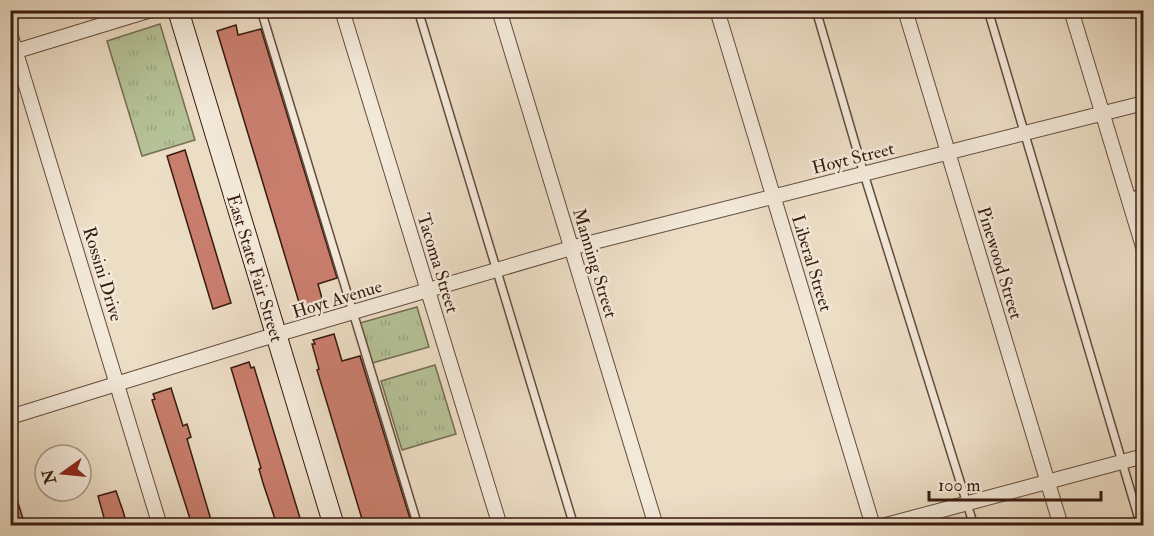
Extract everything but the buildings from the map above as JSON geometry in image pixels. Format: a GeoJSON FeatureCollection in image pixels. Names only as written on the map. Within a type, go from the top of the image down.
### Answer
{"type":"FeatureCollection","features":[{"type":"Feature","properties":{"kind":"street"},"geometry":{"type":"LineString","coordinates":[[13,52],[152,10]]}},
{"type":"Feature","properties":{"kind":"street","name":"East State Fair Street"},"geometry":{"type":"LineString","coordinates":[[178,10],[334,525]]}},
{"type":"Feature","properties":{"kind":"street","name":"Tacoma Street"},"geometry":{"type":"LineString","coordinates":[[342,10],[500,525]]}},
{"type":"Feature","properties":{"kind":"street","name":"Manning Street"},"geometry":{"type":"LineString","coordinates":[[499,10],[656,525]]}},
{"type":"Feature","properties":{"kind":"street","name":"Liberal Street"},"geometry":{"type":"LineString","coordinates":[[717,10],[873,525]]}},
{"type":"Feature","properties":{"kind":"street","name":"Pinewood Street"},"geometry":{"type":"LineString","coordinates":[[905,10],[1061,525]]}},
{"type":"Feature","properties":{"kind":"street"},"geometry":{"type":"LineString","coordinates":[[1071,10],[1143,250]]}},
{"type":"Feature","properties":{"kind":"street","name":"Rossini Drive"},"geometry":{"type":"LineString","coordinates":[[10,33],[13,52],[160,525]]}},
{"type":"Feature","properties":{"kind":"street","name":"Hoyt Street"},"geometry":{"type":"LineString","coordinates":[[572,249],[1143,103]]}},
{"type":"Feature","properties":{"kind":"street","name":"Hoyt Avenue"},"geometry":{"type":"LineString","coordinates":[[10,417],[572,249]]}},
{"type":"Feature","properties":{"kind":"street"},"geometry":{"type":"LineString","coordinates":[[882,525],[1143,456]]}},
{"type":"Feature","properties":{"kind":"lane"},"geometry":{"type":"LineString","coordinates":[[261,10],[418,525]]}},
{"type":"Feature","properties":{"kind":"lane"},"geometry":{"type":"LineString","coordinates":[[418,10],[574,525]]}},
{"type":"Feature","properties":{"kind":"lane"},"geometry":{"type":"LineString","coordinates":[[816,10],[864,174],[974,525]]}},
{"type":"Feature","properties":{"kind":"lane"},"geometry":{"type":"LineString","coordinates":[[988,10],[1141,525]]}},
{"type":"Feature","properties":{"kind":"lane"},"geometry":{"type":"LineString","coordinates":[[1127,197],[1143,193]]}},
{"type":"Feature","properties":{"kind":"green space"},"geometry":{"type":"Polygon","coordinates":[[[160,24],[195,140],[142,156],[107,41],[160,24]]]}},
{"type":"Feature","properties":{"kind":"green space"},"geometry":{"type":"Polygon","coordinates":[[[417,307],[429,347],[372,363],[360,323],[417,307]]]}},
{"type":"Feature","properties":{"kind":"green space"},"geometry":{"type":"Polygon","coordinates":[[[435,365],[456,434],[402,450],[381,381],[435,365]]]}}]}
